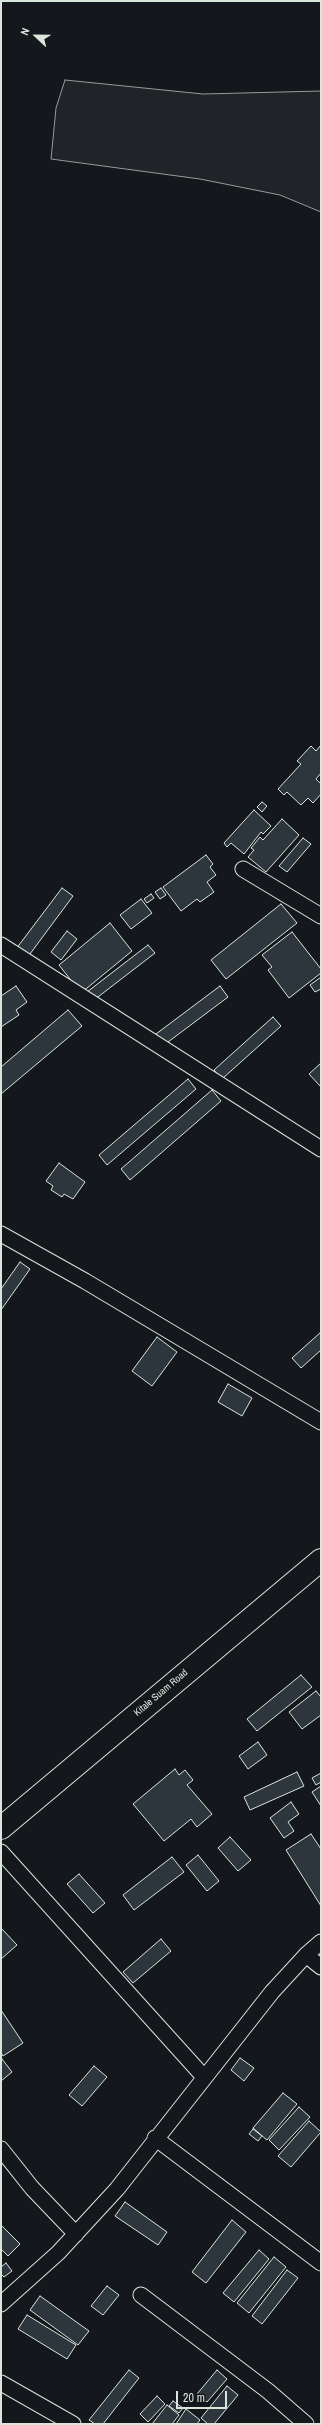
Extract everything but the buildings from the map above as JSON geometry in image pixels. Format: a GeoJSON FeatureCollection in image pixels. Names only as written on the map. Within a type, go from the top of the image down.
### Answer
{"type":"FeatureCollection","features":[{"type":"Feature","properties":{"kind":"highway","name":"Kitale Suam Road"},"geometry":{"type":"LineString","coordinates":[[1,1828],[321,1560]]}},
{"type":"Feature","properties":{"kind":"street"},"geometry":{"type":"LineString","coordinates":[[244,869],[321,916]]}},
{"type":"Feature","properties":{"kind":"street"},"geometry":{"type":"LineString","coordinates":[[1,945],[321,1149]]}},
{"type":"Feature","properties":{"kind":"street"},"geometry":{"type":"LineString","coordinates":[[1,1234],[85,1281],[321,1422]]}},
{"type":"Feature","properties":{"kind":"street"},"geometry":{"type":"LineString","coordinates":[[1,1852],[204,2077]]}},
{"type":"Feature","properties":{"kind":"street"},"geometry":{"type":"LineString","coordinates":[[1,2304],[58,2253],[117,2189],[155,2138],[272,1992],[306,1955],[321,1942]]}},
{"type":"Feature","properties":{"kind":"street"},"geometry":{"type":"LineString","coordinates":[[306,1955],[321,1967]]}},
{"type":"Feature","properties":{"kind":"street"},"geometry":{"type":"LineString","coordinates":[[155,2138],[321,2263]]}},
{"type":"Feature","properties":{"kind":"street"},"geometry":{"type":"LineString","coordinates":[[1,2149],[32,2188],[76,2234]]}},
{"type":"Feature","properties":{"kind":"street"},"geometry":{"type":"LineString","coordinates":[[141,2295],[268,2391],[306,2424]]}},
{"type":"Feature","properties":{"kind":"street"},"geometry":{"type":"LineString","coordinates":[[1,2383],[73,2424]]}},
{"type":"Feature","properties":{"kind":"shaded area"},"geometry":{"type":"Polygon","coordinates":[[[65,80],[203,94],[321,91],[321,212],[280,195],[200,179],[51,159],[56,108],[65,80]]]}}]}
